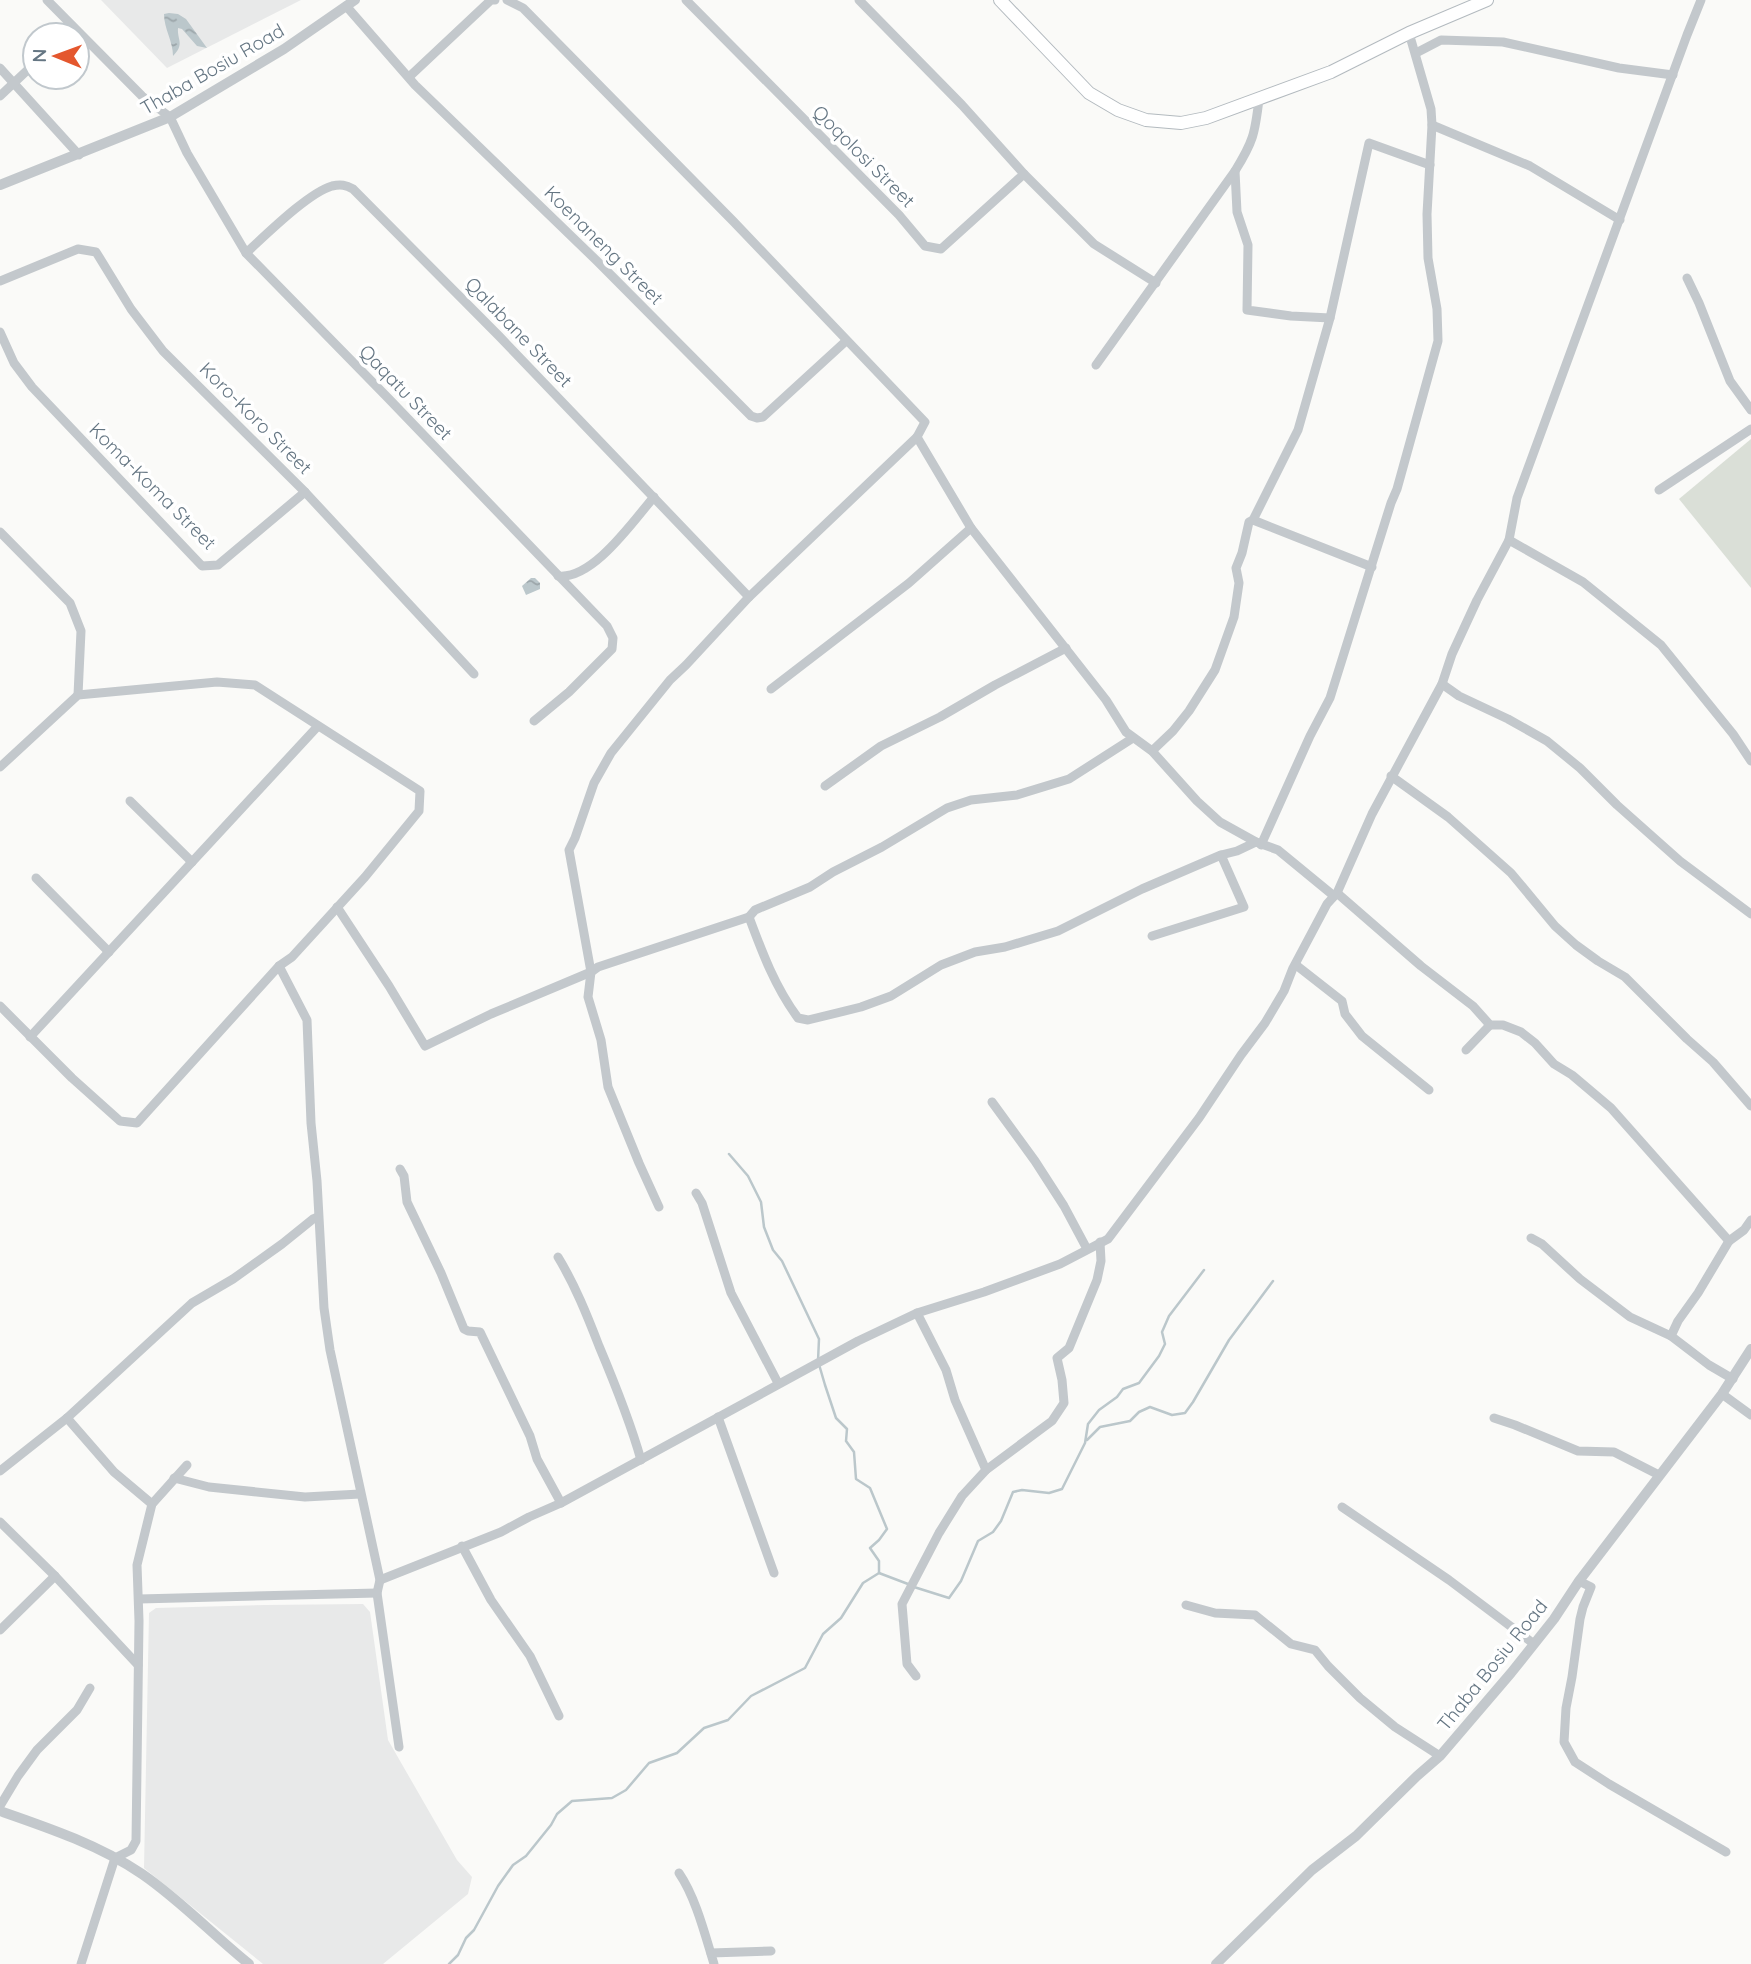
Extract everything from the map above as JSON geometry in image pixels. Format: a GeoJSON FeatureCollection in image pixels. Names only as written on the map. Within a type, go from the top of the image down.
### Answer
{"type":"FeatureCollection","features":[{"type":"Feature","properties":{"kind":"main road"},"geometry":{"type":"LineString","coordinates":[[1000,0],[1089,93],[1118,110],[1146,120],[1181,123],[1206,118],[1331,72],[1409,33],[1487,0]]}},
{"type":"Feature","properties":{"kind":"street"},"geometry":{"type":"LineString","coordinates":[[47,0],[67,21]]}},
{"type":"Feature","properties":{"kind":"street"},"geometry":{"type":"LineString","coordinates":[[409,77],[491,0],[495,0]]}},
{"type":"Feature","properties":{"kind":"street"},"geometry":{"type":"LineString","coordinates":[[507,0],[523,8],[733,221],[925,422],[917,437],[749,597],[670,680],[611,754],[594,783],[569,850],[592,972],[588,997],[601,1040],[608,1087],[659,1207]]}},
{"type":"Feature","properties":{"kind":"street","name":"Qoqolosi Street"},"geometry":{"type":"LineString","coordinates":[[686,0],[899,215],[925,246],[941,249],[1024,174]]}},
{"type":"Feature","properties":{"kind":"street"},"geometry":{"type":"LineString","coordinates":[[859,0],[1094,244],[1156,283]]}},
{"type":"Feature","properties":{"kind":"street"},"geometry":{"type":"LineString","coordinates":[[380,1580],[501,1532],[561,1503],[778,1383],[917,1313],[1060,1264],[1108,1239],[1199,1118],[1265,1023],[1327,904],[1336,895],[1391,776],[1441,684],[1466,622],[1509,540],[1517,498],[1701,0]]}},
{"type":"Feature","properties":{"kind":"street","name":"Koenaneng Street"},"geometry":{"type":"LineString","coordinates":[[351,3],[409,77],[751,416],[763,417],[846,341]]}},
{"type":"Feature","properties":{"kind":"street","name":"Thaba Bosiu Road"},"geometry":{"type":"LineString","coordinates":[[0,185],[170,117],[272,56],[351,3]]}},
{"type":"Feature","properties":{"kind":"street"},"geometry":{"type":"LineString","coordinates":[[749,917],[770,971],[790,1008],[798,1018],[808,1020],[861,1007],[891,996],[941,965],[975,952],[1005,947],[1058,931],[1142,889],[1221,855],[1259,844],[1330,698],[1397,489],[1438,341],[1437,309],[1428,258],[1431,108],[1409,33]]}},
{"type":"Feature","properties":{"kind":"street"},"geometry":{"type":"LineString","coordinates":[[1416,53],[1441,40],[1503,42],[1619,68],[1673,75]]}},
{"type":"Feature","properties":{"kind":"street"},"geometry":{"type":"LineString","coordinates":[[91,45],[142,96],[170,117]]}},
{"type":"Feature","properties":{"kind":"street"},"geometry":{"type":"LineString","coordinates":[[0,68],[79,155]]}},
{"type":"Feature","properties":{"kind":"street"},"geometry":{"type":"LineString","coordinates":[[0,96],[21,76]]}},
{"type":"Feature","properties":{"kind":"street"},"geometry":{"type":"LineString","coordinates":[[1096,365],[1235,172],[1256,131],[1259,99]]}},
{"type":"Feature","properties":{"kind":"street","name":"Qaqatu Street"},"geometry":{"type":"LineString","coordinates":[[170,117],[187,153],[246,253],[607,626],[613,638],[612,649],[569,692],[534,721]]}},
{"type":"Feature","properties":{"kind":"street"},"geometry":{"type":"LineString","coordinates":[[1432,125],[1530,166],[1620,220]]}},
{"type":"Feature","properties":{"kind":"street"},"geometry":{"type":"LineString","coordinates":[[1152,751],[1189,711],[1215,670],[1234,617],[1239,583],[1236,568],[1249,522],[1253,520],[1298,430],[1330,318],[1369,143],[1430,165]]}},
{"type":"Feature","properties":{"kind":"street"},"geometry":{"type":"LineString","coordinates":[[1235,172],[1237,212],[1248,245],[1247,310],[1330,318]]}},
{"type":"Feature","properties":{"kind":"street","name":"Qalabane Street"},"geometry":{"type":"LineString","coordinates":[[246,253],[297,208],[319,193],[337,185],[349,186],[509,346],[749,597]]}},
{"type":"Feature","properties":{"kind":"street","name":"Koro-Koro Street"},"geometry":{"type":"LineString","coordinates":[[0,281],[78,249],[96,252],[131,309],[163,351],[305,492],[474,674]]}},
{"type":"Feature","properties":{"kind":"street"},"geometry":{"type":"LineString","coordinates":[[1687,278],[1730,381],[1751,410]]}},
{"type":"Feature","properties":{"kind":"street","name":"Koma-Koma Street"},"geometry":{"type":"LineString","coordinates":[[0,332],[14,363],[32,387],[202,566],[218,565],[305,492]]}},
{"type":"Feature","properties":{"kind":"street"},"geometry":{"type":"LineString","coordinates":[[1660,490],[1751,429]]}},
{"type":"Feature","properties":{"kind":"street"},"geometry":{"type":"LineString","coordinates":[[917,437],[971,528],[1106,700],[1121,726],[1152,751],[1220,822],[1259,844],[1278,850],[1473,1006],[1490,1026]]}},
{"type":"Feature","properties":{"kind":"street"},"geometry":{"type":"LineString","coordinates":[[558,576],[571,576],[592,565],[654,497]]}},
{"type":"Feature","properties":{"kind":"street"},"geometry":{"type":"LineString","coordinates":[[1253,520],[1372,567]]}},
{"type":"Feature","properties":{"kind":"street"},"geometry":{"type":"LineString","coordinates":[[771,689],[909,583],[971,528]]}},
{"type":"Feature","properties":{"kind":"street"},"geometry":{"type":"LineString","coordinates":[[1,535],[70,603],[81,632],[78,695]]}},
{"type":"Feature","properties":{"kind":"street"},"geometry":{"type":"LineString","coordinates":[[1509,540],[1583,582],[1661,645],[1733,734],[1751,761]]}},
{"type":"Feature","properties":{"kind":"street"},"geometry":{"type":"LineString","coordinates":[[825,786],[881,746],[1066,648]]}},
{"type":"Feature","properties":{"kind":"street"},"geometry":{"type":"LineString","coordinates":[[0,767],[78,695],[217,682],[255,685],[420,790],[419,811],[365,877],[292,957],[279,965],[137,1123],[120,1121],[72,1078],[0,1006]]}},
{"type":"Feature","properties":{"kind":"street"},"geometry":{"type":"LineString","coordinates":[[1441,684],[1547,741],[1680,861],[1751,914]]}},
{"type":"Feature","properties":{"kind":"street"},"geometry":{"type":"LineString","coordinates":[[30,1037],[318,726]]}},
{"type":"Feature","properties":{"kind":"street"},"geometry":{"type":"LineString","coordinates":[[337,907],[425,1046],[598,967],[749,917],[755,911],[810,887],[947,808],[971,800],[1017,795],[1069,779],[1133,738]]}},
{"type":"Feature","properties":{"kind":"street"},"geometry":{"type":"LineString","coordinates":[[1391,776],[1448,817],[1485,849],[1511,873],[1555,926],[1576,945],[1625,977],[1687,1040],[1713,1062],[1751,1106]]}},
{"type":"Feature","properties":{"kind":"street"},"geometry":{"type":"LineString","coordinates":[[130,801],[192,862]]}},
{"type":"Feature","properties":{"kind":"street"},"geometry":{"type":"LineString","coordinates":[[1152,936],[1244,907],[1221,855]]}},
{"type":"Feature","properties":{"kind":"street"},"geometry":{"type":"LineString","coordinates":[[36,878],[109,952]]}},
{"type":"Feature","properties":{"kind":"street"},"geometry":{"type":"LineString","coordinates":[[279,965],[307,1020],[324,1308],[330,1350],[380,1580],[377,1593],[399,1747]]}},
{"type":"Feature","properties":{"kind":"street"},"geometry":{"type":"LineString","coordinates":[[1296,965],[1342,1001],[1345,1014],[1362,1036],[1429,1090]]}},
{"type":"Feature","properties":{"kind":"street"},"geometry":{"type":"LineString","coordinates":[[1466,1050],[1490,1026],[1503,1025],[1521,1032],[1554,1064],[1572,1075],[1611,1108],[1729,1241]]}},
{"type":"Feature","properties":{"kind":"street"},"geometry":{"type":"LineString","coordinates":[[992,1101],[1064,1206],[1087,1249]]}},
{"type":"Feature","properties":{"kind":"street"},"geometry":{"type":"LineString","coordinates":[[400,1169],[404,1176],[407,1202],[464,1329],[480,1332],[530,1436],[537,1459],[561,1503]]}},
{"type":"Feature","properties":{"kind":"street"},"geometry":{"type":"LineString","coordinates":[[696,1193],[702,1203],[731,1293],[778,1383]]}},
{"type":"Feature","properties":{"kind":"street"},"geometry":{"type":"LineString","coordinates":[[0,1471],[67,1418],[192,1303],[233,1279],[318,1217]]}},
{"type":"Feature","properties":{"kind":"street"},"geometry":{"type":"LineString","coordinates":[[1671,1336],[1729,1241],[1744,1230],[1751,1220]]}},
{"type":"Feature","properties":{"kind":"street"},"geometry":{"type":"LineString","coordinates":[[1531,1238],[1630,1317],[1671,1336],[1733,1378]]}},
{"type":"Feature","properties":{"kind":"street"},"geometry":{"type":"LineString","coordinates":[[916,1676],[907,1664],[902,1604],[939,1533],[962,1496],[986,1470],[1052,1421],[1064,1403],[1058,1358],[1069,1348],[1097,1280],[1101,1261],[1100,1242]]}},
{"type":"Feature","properties":{"kind":"street"},"geometry":{"type":"LineString","coordinates":[[558,1257],[572,1279],[582,1303],[630,1422],[641,1460]]}},
{"type":"Feature","properties":{"kind":"street"},"geometry":{"type":"LineString","coordinates":[[917,1313],[946,1370],[955,1399],[986,1470]]}},
{"type":"Feature","properties":{"kind":"street","name":"Thaba Bosiu Road"},"geometry":{"type":"LineString","coordinates":[[1216,1964],[1312,1870],[1356,1836],[1440,1756],[1554,1619],[1579,1581],[1722,1394],[1751,1349]]}},
{"type":"Feature","properties":{"kind":"street"},"geometry":{"type":"LineString","coordinates":[[1722,1394],[1751,1415]]}},
{"type":"Feature","properties":{"kind":"street"},"geometry":{"type":"LineString","coordinates":[[718,1417],[774,1573]]}},
{"type":"Feature","properties":{"kind":"street"},"geometry":{"type":"LineString","coordinates":[[67,1418],[114,1472],[152,1504]]}},
{"type":"Feature","properties":{"kind":"street"},"geometry":{"type":"LineString","coordinates":[[1494,1418],[1578,1451],[1614,1452],[1659,1475]]}},
{"type":"Feature","properties":{"kind":"street"},"geometry":{"type":"LineString","coordinates":[[80,1964],[115,1858],[131,1850],[136,1841],[139,1599],[137,1566],[152,1504],[187,1465]]}},
{"type":"Feature","properties":{"kind":"street"},"geometry":{"type":"LineString","coordinates":[[174,1478],[209,1487],[305,1497],[360,1494]]}},
{"type":"Feature","properties":{"kind":"street"},"geometry":{"type":"LineString","coordinates":[[1342,1507],[1449,1580],[1534,1644]]}},
{"type":"Feature","properties":{"kind":"street"},"geometry":{"type":"LineString","coordinates":[[0,1522],[138,1665]]}},
{"type":"Feature","properties":{"kind":"street"},"geometry":{"type":"LineString","coordinates":[[462,1546],[491,1600],[530,1656],[559,1716]]}},
{"type":"Feature","properties":{"kind":"street"},"geometry":{"type":"LineString","coordinates":[[0,1630],[55,1576]]}},
{"type":"Feature","properties":{"kind":"street"},"geometry":{"type":"LineString","coordinates":[[1579,1581],[1591,1587],[1580,1619],[1566,1707],[1566,1747],[1575,1762],[1726,1852]]}},
{"type":"Feature","properties":{"kind":"street"},"geometry":{"type":"LineString","coordinates":[[139,1599],[377,1593]]}},
{"type":"Feature","properties":{"kind":"street"},"geometry":{"type":"LineString","coordinates":[[1186,1605],[1215,1613],[1255,1615],[1291,1644],[1315,1650],[1328,1667],[1360,1698],[1395,1727],[1440,1756]]}},
{"type":"Feature","properties":{"kind":"street"},"geometry":{"type":"LineString","coordinates":[[90,1688],[77,1710],[37,1750],[18,1776],[0,1809],[115,1858],[143,1875],[249,1964]]}},
{"type":"Feature","properties":{"kind":"street"},"geometry":{"type":"LineString","coordinates":[[679,1873],[691,1896],[714,1964]]}},
{"type":"Feature","properties":{"kind":"street"},"geometry":{"type":"LineString","coordinates":[[710,1953],[771,1951]]}},
{"type":"Feature","properties":{"kind":"shaded area"},"geometry":{"type":"Polygon","coordinates":[[[101,0],[301,0],[167,68],[101,0]]]}},
{"type":"Feature","properties":{"kind":"shaded area"},"geometry":{"type":"Polygon","coordinates":[[[1751,439],[1751,588],[1679,499],[1751,439]]]}},
{"type":"Feature","properties":{"kind":"shaded area"},"geometry":{"type":"Polygon","coordinates":[[[363,1604],[370,1612],[388,1740],[457,1860],[472,1877],[468,1894],[383,1964],[263,1964],[144,1868],[149,1613],[156,1608],[363,1604]]]}},
{"type":"Feature","properties":{"kind":"water"},"geometry":{"type":"Polygon","coordinates":[[[164,14],[186,19],[207,48],[197,46],[178,28],[180,45],[173,56],[164,19],[164,14]]]}},
{"type":"Feature","properties":{"kind":"water"},"geometry":{"type":"Polygon","coordinates":[[[531,578],[540,583],[540,589],[526,595],[522,586],[531,578]]]}},
{"type":"Feature","properties":{"kind":"waterway"},"geometry":{"type":"LineString","coordinates":[[449,1964],[458,1955],[513,1865],[526,1856],[557,1814],[572,1801],[612,1798],[626,1790],[649,1763],[677,1753],[704,1728],[728,1720],[751,1696],[805,1668],[823,1634],[841,1618],[863,1583],[879,1573],[879,1561],[870,1548],[887,1529],[870,1488],[856,1479],[854,1452],[846,1441],[847,1429],[836,1418],[818,1361],[819,1339],[782,1261],[773,1250],[764,1227],[761,1202],[748,1176],[729,1154]]}},
{"type":"Feature","properties":{"kind":"waterway"},"geometry":{"type":"LineString","coordinates":[[914,1587],[949,1598],[961,1581],[978,1541],[993,1532],[1001,1521],[1013,1492],[1022,1490],[1049,1493],[1062,1489],[1085,1443],[1088,1424],[1099,1410],[1123,1389],[1139,1383],[1165,1344],[1162,1332],[1169,1316],[1204,1270]]}},
{"type":"Feature","properties":{"kind":"waterway"},"geometry":{"type":"LineString","coordinates":[[1087,1440],[1100,1427],[1130,1421],[1139,1412],[1150,1407],[1172,1415],[1185,1413],[1229,1340],[1273,1281]]}},
{"type":"Feature","properties":{"kind":"waterway"},"geometry":{"type":"LineString","coordinates":[[879,1573],[908,1584]]}}]}
